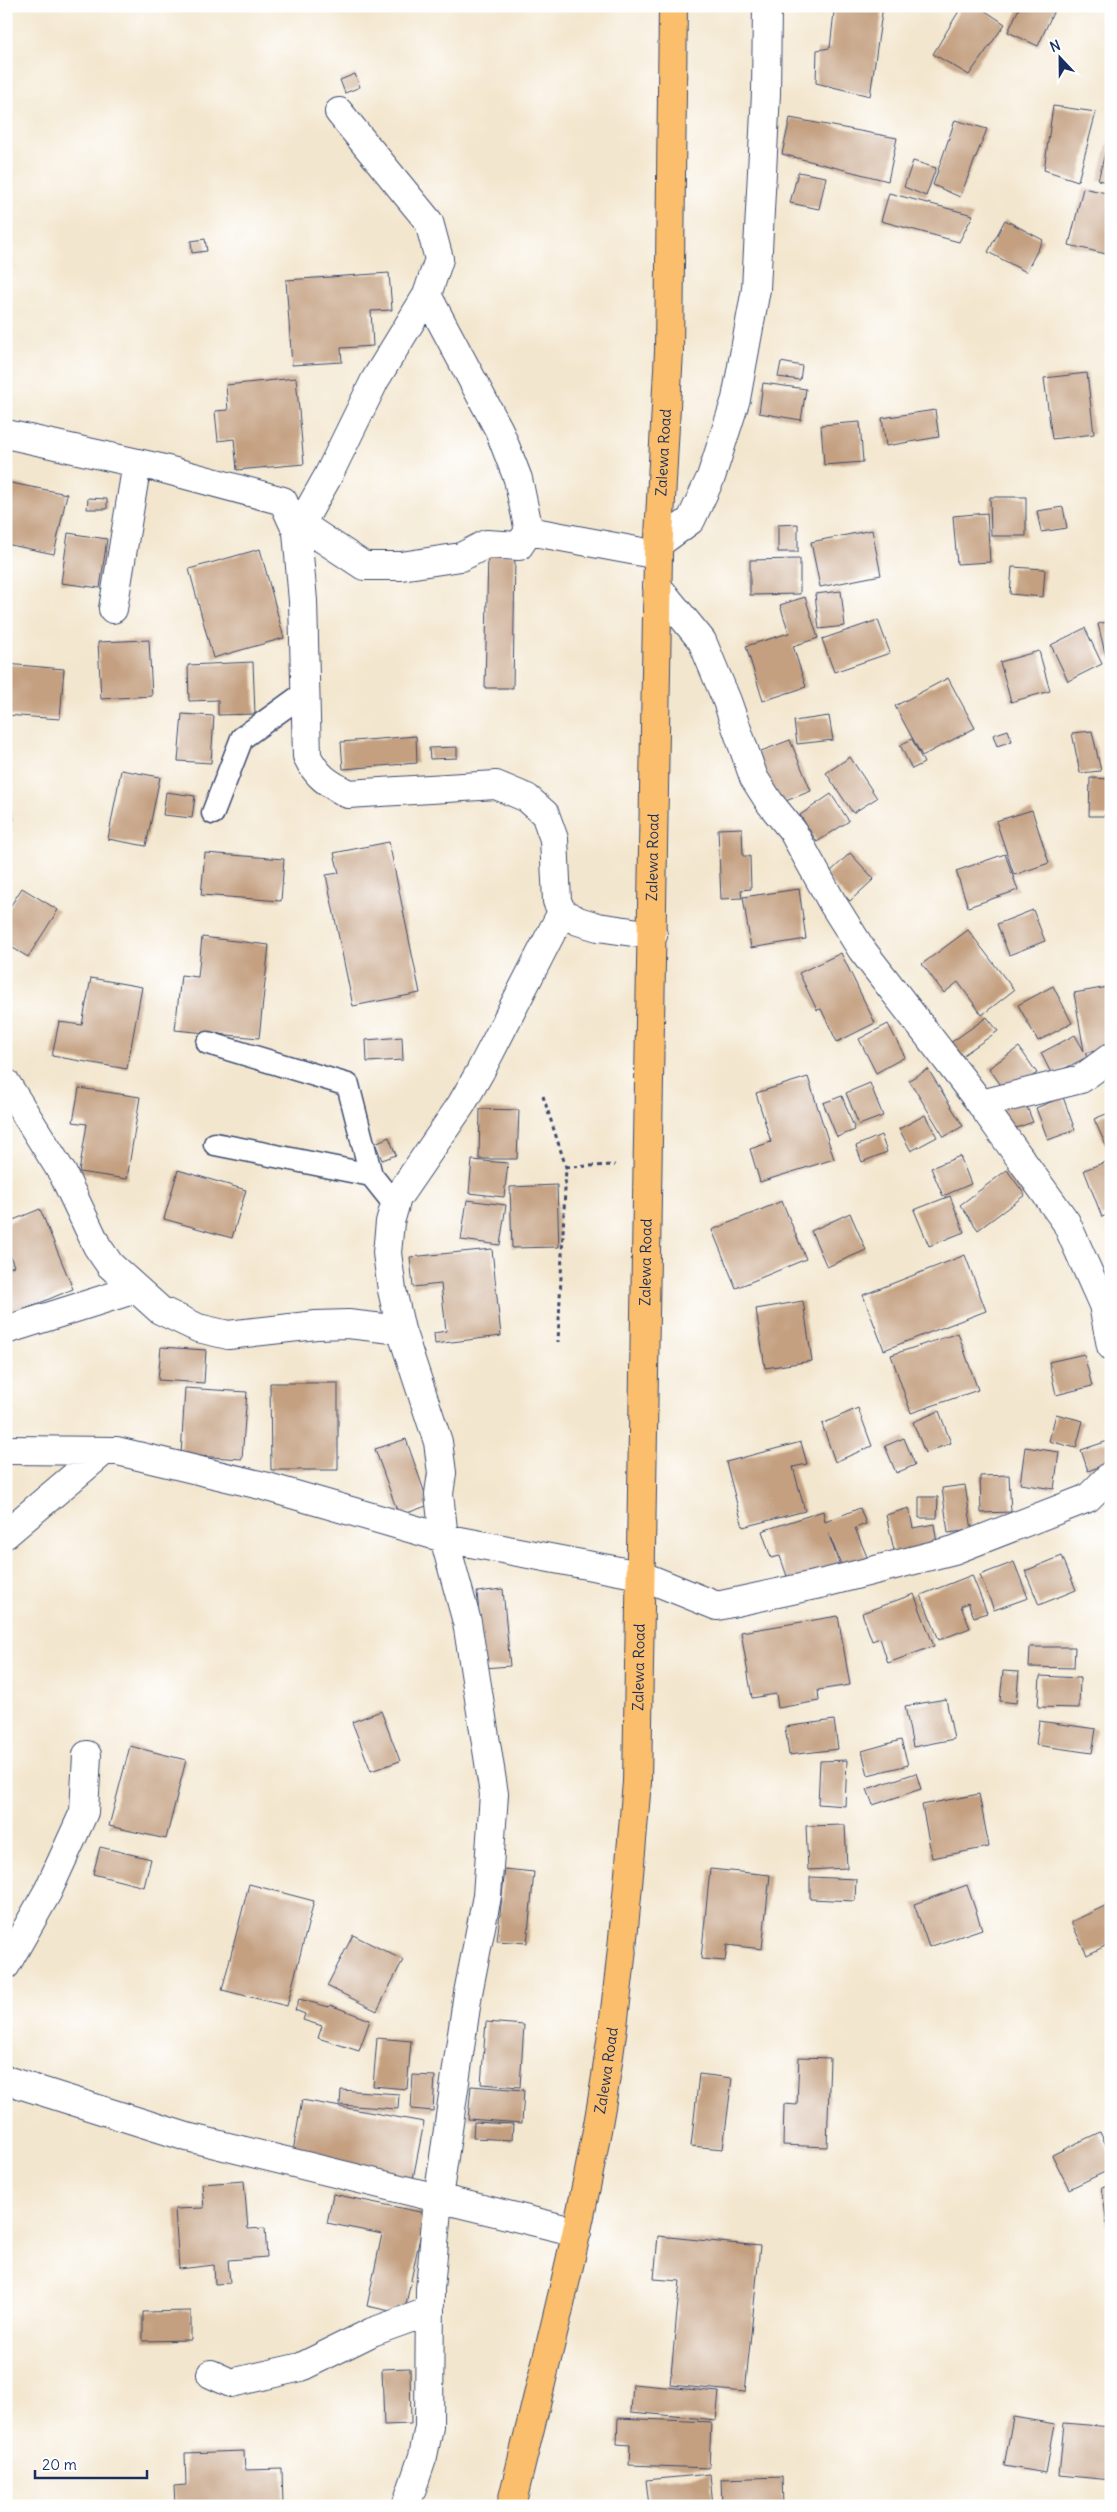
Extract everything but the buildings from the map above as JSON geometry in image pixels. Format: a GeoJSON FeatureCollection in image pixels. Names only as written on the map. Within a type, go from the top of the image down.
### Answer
{"type":"FeatureCollection","features":[{"type":"Feature","properties":{"kind":"highway","name":"Zalewa Road"},"geometry":{"type":"LineString","coordinates":[[511,2506],[577,2232],[610,2048],[625,1925],[637,1782],[653,935],[657,586],[669,351],[673,6]]}},
{"type":"Feature","properties":{"kind":"street"},"geometry":{"type":"LineString","coordinates":[[529,531],[658,550],[691,520],[712,477],[736,399],[756,289],[766,93],[767,6]]}},
{"type":"Feature","properties":{"kind":"street"},"geometry":{"type":"LineString","coordinates":[[339,112],[429,222],[439,259],[428,296],[375,380],[327,478],[297,521],[303,601],[307,756],[314,771],[329,784],[348,794],[496,785],[528,798],[545,814],[554,839],[557,901],[562,912],[598,927],[653,935]]}},
{"type":"Feature","properties":{"kind":"street"},"geometry":{"type":"LineString","coordinates":[[6,434],[137,463],[283,501],[297,521],[364,566],[401,566],[461,557],[486,544],[519,546],[529,531],[518,479],[500,430],[428,296]]}},
{"type":"Feature","properties":{"kind":"street"},"geometry":{"type":"LineString","coordinates":[[113,610],[137,463]]}},
{"type":"Feature","properties":{"kind":"street"},"geometry":{"type":"LineString","coordinates":[[657,586],[702,641],[727,701],[754,778],[770,803],[792,830],[833,904],[862,950],[981,1104],[1066,1222],[1103,1305],[1111,1346]]}},
{"type":"Feature","properties":{"kind":"street"},"geometry":{"type":"LineString","coordinates":[[406,2506],[423,2456],[429,2427],[430,2289],[438,2198],[468,1993],[487,1896],[494,1794],[467,1622],[444,1538],[439,1494],[442,1473],[438,1442],[401,1330],[392,1290],[387,1253],[390,1222],[397,1198],[461,1105],[480,1072],[562,912]]}},
{"type":"Feature","properties":{"kind":"street"},"geometry":{"type":"LineString","coordinates":[[981,1104],[1081,1079],[1111,1057]]}},
{"type":"Feature","properties":{"kind":"street"},"geometry":{"type":"LineString","coordinates":[[6,1083],[63,1174],[97,1246],[110,1265],[160,1310],[198,1328],[228,1336],[316,1325],[348,1324],[401,1330]]}},
{"type":"Feature","properties":{"kind":"street"},"geometry":{"type":"LineString","coordinates":[[6,1330],[136,1289]]}},
{"type":"Feature","properties":{"kind":"street"},"geometry":{"type":"LineString","coordinates":[[6,1450],[117,1451],[264,1486],[444,1538],[640,1575],[717,1606],[824,1583],[954,1550],[1088,1498],[1111,1475]]}},
{"type":"Feature","properties":{"kind":"street"},"geometry":{"type":"LineString","coordinates":[[6,1534],[104,1451]]}},
{"type":"Feature","properties":{"kind":"street"},"geometry":{"type":"LineString","coordinates":[[6,1965],[48,1891],[84,1812],[86,1755]]}},
{"type":"Feature","properties":{"kind":"street"},"geometry":{"type":"LineString","coordinates":[[6,2080],[187,2138],[577,2232]]}},
{"type":"Feature","properties":{"kind":"street"},"geometry":{"type":"LineString","coordinates":[[211,2374],[232,2383],[301,2367],[372,2332],[430,2311]]}},
{"type":"Feature","properties":{"kind":"lane"},"geometry":{"type":"LineString","coordinates":[[213,814],[242,738],[306,692]]}},
{"type":"Feature","properties":{"kind":"lane"},"geometry":{"type":"LineString","coordinates":[[208,1043],[348,1085],[371,1175],[395,1205]]}},
{"type":"Feature","properties":{"kind":"lane"},"geometry":{"type":"LineString","coordinates":[[215,1144],[371,1175]]}},
{"type":"Feature","properties":{"kind":"path"},"geometry":{"type":"LineString","coordinates":[[543,1096],[566,1167],[558,1342]]}},
{"type":"Feature","properties":{"kind":"path"},"geometry":{"type":"LineString","coordinates":[[566,1167],[648,1163]]}}]}
